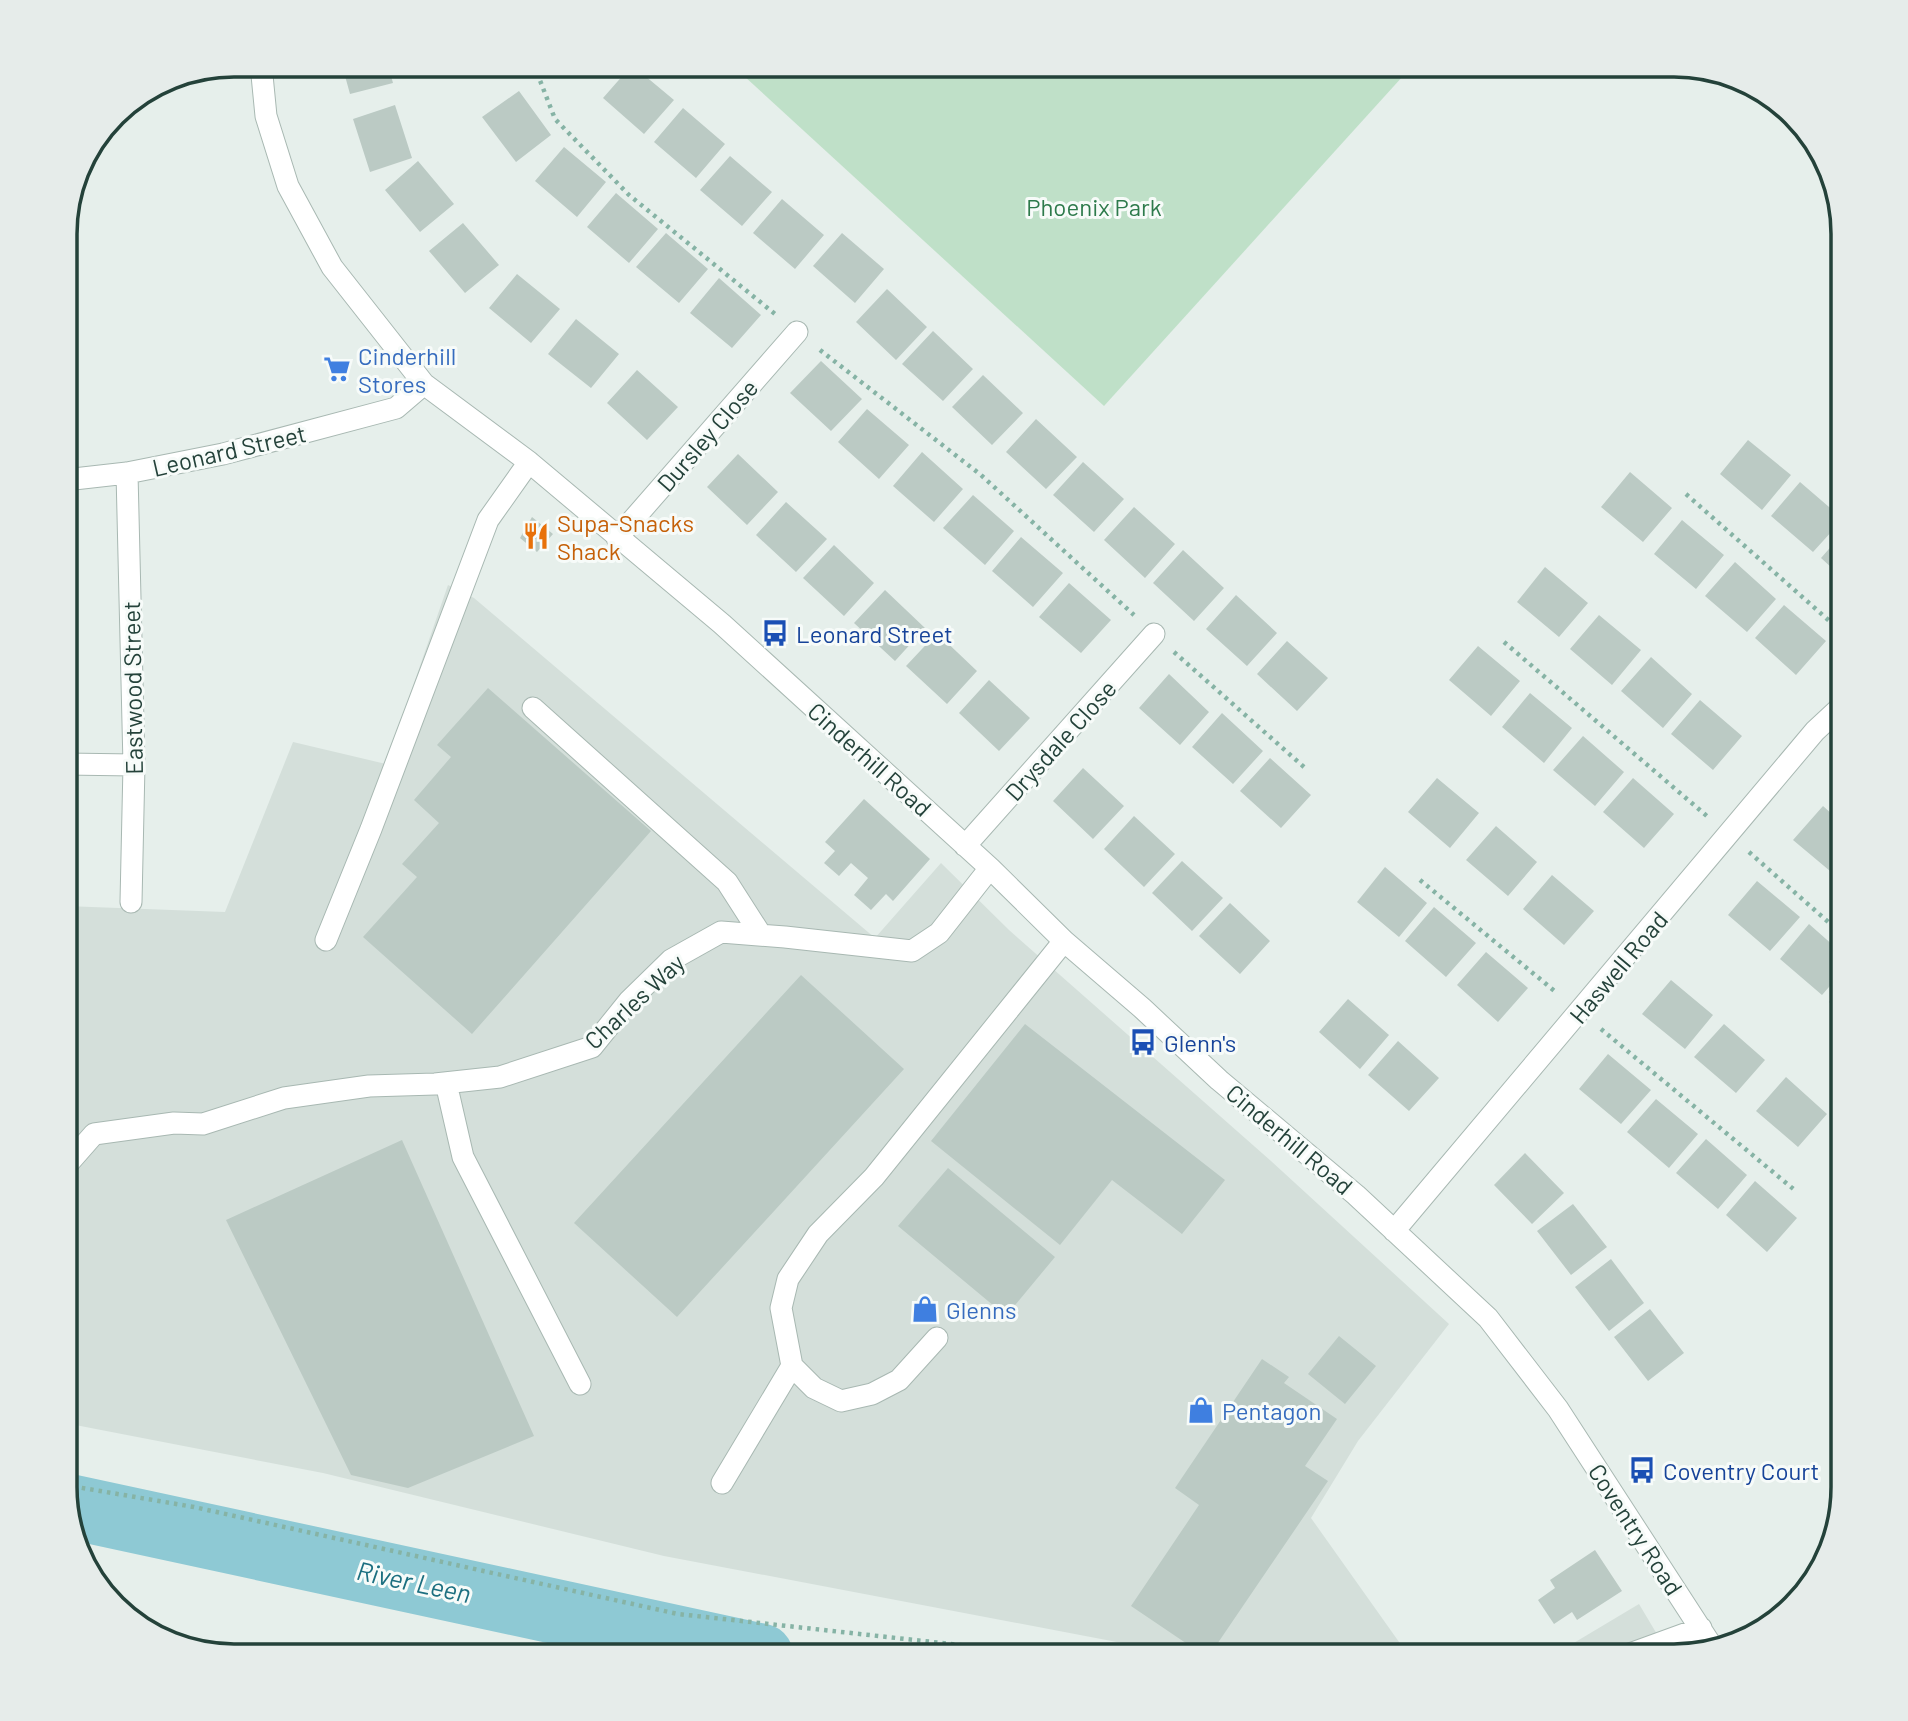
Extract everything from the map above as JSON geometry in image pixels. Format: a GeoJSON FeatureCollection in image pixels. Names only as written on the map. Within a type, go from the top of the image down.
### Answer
{"type":"FeatureCollection","features":[{"type":"Feature","properties":{"kind":"street","name":"Cinderhill Road"},"geometry":{"type":"LineString","coordinates":[[262,77],[267,116],[288,186],[332,267],[424,384],[529,463],[722,624],[990,868],[1064,941],[1219,1080],[1356,1195],[1488,1318],[1558,1409]]}},
{"type":"Feature","properties":{"kind":"street","name":"Dursley Close"},"geometry":{"type":"LineString","coordinates":[[617,538],[797,332]]}},
{"type":"Feature","properties":{"kind":"street","name":"Leonard Street"},"geometry":{"type":"LineString","coordinates":[[77,479],[127,473],[223,454],[396,408],[424,384]]}},
{"type":"Feature","properties":{"kind":"street"},"geometry":{"type":"LineString","coordinates":[[326,940],[488,520],[529,463]]}},
{"type":"Feature","properties":{"kind":"street","name":"Eastwood Street"},"geometry":{"type":"LineString","coordinates":[[127,473],[134,765],[131,902]]}},
{"type":"Feature","properties":{"kind":"street","name":"Drysdale Close"},"geometry":{"type":"LineString","coordinates":[[965,846],[1154,634]]}},
{"type":"Feature","properties":{"kind":"street"},"geometry":{"type":"LineString","coordinates":[[533,708],[727,882],[761,935]]}},
{"type":"Feature","properties":{"kind":"street","name":"Haswell Road"},"geometry":{"type":"LineString","coordinates":[[1394,1231],[1815,731],[1831,716]]}},
{"type":"Feature","properties":{"kind":"street"},"geometry":{"type":"LineString","coordinates":[[77,765],[134,765]]}},
{"type":"Feature","properties":{"kind":"street","name":"Charles Way"},"geometry":{"type":"LineString","coordinates":[[77,1153],[94,1134],[174,1123],[203,1124],[284,1098],[369,1086],[446,1083],[500,1077],[592,1047],[629,1002],[671,960],[721,932],[912,951],[939,933],[990,868]]}},
{"type":"Feature","properties":{"kind":"street"},"geometry":{"type":"LineString","coordinates":[[937,1338],[899,1380],[872,1394],[841,1401],[814,1388],[792,1366],[781,1308],[788,1279],[817,1234],[874,1177],[1064,941]]}},
{"type":"Feature","properties":{"kind":"street"},"geometry":{"type":"LineString","coordinates":[[446,1083],[463,1157],[580,1384]]}},
{"type":"Feature","properties":{"kind":"street"},"geometry":{"type":"LineString","coordinates":[[722,1483],[792,1366]]}},
{"type":"Feature","properties":{"kind":"street","name":"Coventry Road"},"geometry":{"type":"LineString","coordinates":[[1558,1409],[1708,1640]]}},
{"type":"Feature","properties":{"kind":"street"},"geometry":{"type":"LineString","coordinates":[[1657,1644],[1701,1628]]}},
{"type":"Feature","properties":{"kind":"path"},"geometry":{"type":"LineString","coordinates":[[539,77],[555,119],[629,195]]}},
{"type":"Feature","properties":{"kind":"path"},"geometry":{"type":"LineString","coordinates":[[1686,494],[1831,622]]}},
{"type":"Feature","properties":{"kind":"path"},"geometry":{"type":"LineString","coordinates":[[1504,642],[1730,835],[1831,925]]}},
{"type":"Feature","properties":{"kind":"path"},"geometry":{"type":"LineString","coordinates":[[1420,880],[1797,1192]]}},
{"type":"Feature","properties":{"kind":"path"},"geometry":{"type":"LineString","coordinates":[[77,1487],[194,1507],[678,1615],[948,1644]]}},
{"type":"Feature","properties":{"kind":"shaded area"},"geometry":{"type":"Polygon","coordinates":[[[448,585],[474,598],[875,938],[941,863],[1009,930],[1271,1161],[1449,1324],[1358,1441],[1311,1518],[1400,1644],[1123,1644],[664,1556],[323,1473],[77,1425],[77,906],[225,912],[293,742],[386,764],[448,585]]]}},
{"type":"Feature","properties":{"kind":"shaded area"},"geometry":{"type":"Polygon","coordinates":[[[1639,1604],[1663,1644],[1572,1644],[1639,1604]]]}},
{"type":"Feature","properties":{"kind":"green space","name":"Phoenix Park"},"geometry":{"type":"Polygon","coordinates":[[[745,77],[1402,77],[1104,406],[745,77]]]}},
{"type":"Feature","properties":{"kind":"building"},"geometry":{"type":"Polygon","coordinates":[[[345,77],[391,77],[393,83],[350,94],[345,77]]]}},
{"type":"Feature","properties":{"kind":"building"},"geometry":{"type":"Polygon","coordinates":[[[621,77],[646,77],[674,100],[644,134],[603,98],[621,77]]]}},
{"type":"Feature","properties":{"kind":"building"},"geometry":{"type":"Polygon","coordinates":[[[519,91],[551,135],[516,162],[482,117],[519,91]]]}},
{"type":"Feature","properties":{"kind":"building"},"geometry":{"type":"Polygon","coordinates":[[[395,105],[412,158],[370,172],[353,119],[395,105]]]}},
{"type":"Feature","properties":{"kind":"building"},"geometry":{"type":"Polygon","coordinates":[[[683,108],[725,144],[696,178],[654,142],[683,108]]]}},
{"type":"Feature","properties":{"kind":"building"},"geometry":{"type":"Polygon","coordinates":[[[564,147],[606,182],[577,217],[535,181],[564,147]]]}},
{"type":"Feature","properties":{"kind":"building"},"geometry":{"type":"Polygon","coordinates":[[[730,156],[772,192],[742,226],[700,190],[730,156]]]}},
{"type":"Feature","properties":{"kind":"building"},"geometry":{"type":"Polygon","coordinates":[[[418,161],[454,204],[420,232],[385,190],[418,161]]]}},
{"type":"Feature","properties":{"kind":"building"},"geometry":{"type":"Polygon","coordinates":[[[616,193],[658,229],[629,263],[587,227],[616,193]]]}},
{"type":"Feature","properties":{"kind":"building"},"geometry":{"type":"Polygon","coordinates":[[[782,199],[824,235],[795,269],[753,233],[782,199]]]}},
{"type":"Feature","properties":{"kind":"building"},"geometry":{"type":"Polygon","coordinates":[[[463,223],[499,265],[465,293],[429,251],[463,223]]]}},
{"type":"Feature","properties":{"kind":"building"},"geometry":{"type":"Polygon","coordinates":[[[666,233],[708,269],[679,303],[636,267],[666,233]]]}},
{"type":"Feature","properties":{"kind":"building"},"geometry":{"type":"Polygon","coordinates":[[[842,233],[884,269],[855,303],[813,266],[842,233]]]}},
{"type":"Feature","properties":{"kind":"building"},"geometry":{"type":"Polygon","coordinates":[[[517,274],[560,309],[531,343],[489,308],[517,274]]]}},
{"type":"Feature","properties":{"kind":"building"},"geometry":{"type":"Polygon","coordinates":[[[719,278],[761,315],[732,348],[690,313],[719,278]]]}},
{"type":"Feature","properties":{"kind":"building"},"geometry":{"type":"Polygon","coordinates":[[[887,289],[927,327],[896,360],[856,322],[887,289]]]}},
{"type":"Feature","properties":{"kind":"building"},"geometry":{"type":"Polygon","coordinates":[[[576,319],[619,354],[591,388],[548,354],[576,319]]]}},
{"type":"Feature","properties":{"kind":"building"},"geometry":{"type":"Polygon","coordinates":[[[933,331],[973,369],[943,401],[902,364],[933,331]]]}},
{"type":"Feature","properties":{"kind":"building"},"geometry":{"type":"Polygon","coordinates":[[[821,361],[862,399],[831,431],[790,393],[821,361]]]}},
{"type":"Feature","properties":{"kind":"building"},"geometry":{"type":"Polygon","coordinates":[[[637,370],[678,407],[647,440],[607,403],[637,370]]]}},
{"type":"Feature","properties":{"kind":"building"},"geometry":{"type":"Polygon","coordinates":[[[983,375],[1023,413],[992,445],[952,407],[983,375]]]}},
{"type":"Feature","properties":{"kind":"building"},"geometry":{"type":"Polygon","coordinates":[[[867,409],[909,445],[879,479],[838,442],[867,409]]]}},
{"type":"Feature","properties":{"kind":"building"},"geometry":{"type":"Polygon","coordinates":[[[1036,419],[1077,457],[1046,489],[1006,452],[1036,419]]]}},
{"type":"Feature","properties":{"kind":"building"},"geometry":{"type":"Polygon","coordinates":[[[1748,440],[1791,475],[1762,510],[1720,474],[1748,440]]]}},
{"type":"Feature","properties":{"kind":"building"},"geometry":{"type":"Polygon","coordinates":[[[922,452],[963,489],[934,522],[893,486],[922,452]]]}},
{"type":"Feature","properties":{"kind":"building"},"geometry":{"type":"Polygon","coordinates":[[[738,454],[778,492],[747,525],[707,487],[738,454]]]}},
{"type":"Feature","properties":{"kind":"building"},"geometry":{"type":"Polygon","coordinates":[[[1083,462],[1124,499],[1094,532],[1053,495],[1083,462]]]}},
{"type":"Feature","properties":{"kind":"building"},"geometry":{"type":"Polygon","coordinates":[[[1630,472],[1672,508],[1643,542],[1601,507],[1630,472]]]}},
{"type":"Feature","properties":{"kind":"building"},"geometry":{"type":"Polygon","coordinates":[[[1800,482],[1831,509],[1831,532],[1813,552],[1771,516],[1800,482]]]}},
{"type":"Feature","properties":{"kind":"building"},"geometry":{"type":"Polygon","coordinates":[[[973,495],[1014,531],[985,565],[943,528],[973,495]]]}},
{"type":"Feature","properties":{"kind":"building"},"geometry":{"type":"Polygon","coordinates":[[[786,502],[827,539],[796,572],[756,535],[786,502]]]}},
{"type":"Feature","properties":{"kind":"building"},"geometry":{"type":"Polygon","coordinates":[[[1134,507],[1175,544],[1145,578],[1104,540],[1134,507]]]}},
{"type":"Feature","properties":{"kind":"building","name":"Supa-Snacks Shack"},"geometry":{"type":"Polygon","coordinates":[[[532,517],[553,534],[537,552],[520,538],[532,517]]]}},
{"type":"Feature","properties":{"kind":"building"},"geometry":{"type":"Polygon","coordinates":[[[1682,520],[1724,555],[1696,589],[1654,554],[1682,520]]]}},
{"type":"Feature","properties":{"kind":"building"},"geometry":{"type":"Polygon","coordinates":[[[1021,537],[1063,573],[1033,607],[992,571],[1021,537]]]}},
{"type":"Feature","properties":{"kind":"building"},"geometry":{"type":"Polygon","coordinates":[[[834,545],[874,583],[844,616],[803,578],[834,545]]]}},
{"type":"Feature","properties":{"kind":"building"},"geometry":{"type":"Polygon","coordinates":[[[1831,547],[1831,567],[1821,558],[1831,547]]]}},
{"type":"Feature","properties":{"kind":"building"},"geometry":{"type":"Polygon","coordinates":[[[1183,550],[1224,588],[1194,621],[1153,583],[1183,550]]]}},
{"type":"Feature","properties":{"kind":"building"},"geometry":{"type":"Polygon","coordinates":[[[1735,562],[1776,599],[1747,632],[1705,596],[1735,562]]]}},
{"type":"Feature","properties":{"kind":"building"},"geometry":{"type":"Polygon","coordinates":[[[1545,567],[1588,603],[1559,637],[1517,602],[1545,567]]]}},
{"type":"Feature","properties":{"kind":"building"},"geometry":{"type":"Polygon","coordinates":[[[1069,583],[1111,620],[1081,653],[1039,617],[1069,583]]]}},
{"type":"Feature","properties":{"kind":"building"},"geometry":{"type":"Polygon","coordinates":[[[885,590],[925,628],[895,661],[854,623],[885,590]]]}},
{"type":"Feature","properties":{"kind":"building"},"geometry":{"type":"Polygon","coordinates":[[[1236,595],[1277,633],[1247,666],[1206,629],[1236,595]]]}},
{"type":"Feature","properties":{"kind":"building"},"geometry":{"type":"Polygon","coordinates":[[[1784,605],[1826,641],[1796,675],[1755,638],[1784,605]]]}},
{"type":"Feature","properties":{"kind":"building"},"geometry":{"type":"Polygon","coordinates":[[[1599,615],[1641,650],[1612,685],[1570,649],[1599,615]]]}},
{"type":"Feature","properties":{"kind":"building"},"geometry":{"type":"Polygon","coordinates":[[[937,633],[977,671],[947,704],[906,666],[937,633]]]}},
{"type":"Feature","properties":{"kind":"building"},"geometry":{"type":"Polygon","coordinates":[[[1287,641],[1328,678],[1297,711],[1257,674],[1287,641]]]}},
{"type":"Feature","properties":{"kind":"building"},"geometry":{"type":"Polygon","coordinates":[[[1478,646],[1520,681],[1491,716],[1449,680],[1478,646]]]}},
{"type":"Feature","properties":{"kind":"building"},"geometry":{"type":"Polygon","coordinates":[[[1651,657],[1692,694],[1663,728],[1621,691],[1651,657]]]}},
{"type":"Feature","properties":{"kind":"building"},"geometry":{"type":"Polygon","coordinates":[[[1169,674],[1209,712],[1180,745],[1139,708],[1169,674]]]}},
{"type":"Feature","properties":{"kind":"building"},"geometry":{"type":"Polygon","coordinates":[[[989,680],[1030,718],[999,751],[959,713],[989,680]]]}},
{"type":"Feature","properties":{"kind":"building"},"geometry":{"type":"Polygon","coordinates":[[[488,688],[651,831],[472,1034],[363,937],[417,877],[402,864],[439,823],[414,800],[451,757],[437,745],[488,688]]]}},
{"type":"Feature","properties":{"kind":"building"},"geometry":{"type":"Polygon","coordinates":[[[1530,693],[1572,728],[1544,763],[1502,727],[1530,693]]]}},
{"type":"Feature","properties":{"kind":"building"},"geometry":{"type":"Polygon","coordinates":[[[1700,700],[1742,736],[1713,770],[1671,734],[1700,700]]]}},
{"type":"Feature","properties":{"kind":"building"},"geometry":{"type":"Polygon","coordinates":[[[1222,713],[1263,751],[1233,784],[1192,747],[1222,713]]]}},
{"type":"Feature","properties":{"kind":"building"},"geometry":{"type":"Polygon","coordinates":[[[1583,736],[1624,772],[1595,806],[1553,770],[1583,736]]]}},
{"type":"Feature","properties":{"kind":"building"},"geometry":{"type":"Polygon","coordinates":[[[1270,758],[1311,795],[1281,828],[1240,791],[1270,758]]]}},
{"type":"Feature","properties":{"kind":"building"},"geometry":{"type":"Polygon","coordinates":[[[1083,768],[1124,806],[1093,839],[1053,801],[1083,768]]]}},
{"type":"Feature","properties":{"kind":"building"},"geometry":{"type":"Polygon","coordinates":[[[1437,778],[1479,813],[1450,848],[1408,812],[1437,778]]]}},
{"type":"Feature","properties":{"kind":"building"},"geometry":{"type":"Polygon","coordinates":[[[1633,778],[1674,814],[1644,848],[1603,812],[1633,778]]]}},
{"type":"Feature","properties":{"kind":"building"},"geometry":{"type":"Polygon","coordinates":[[[864,799],[930,859],[893,901],[886,894],[871,910],[854,895],[868,878],[851,863],[839,876],[824,863],[835,851],[825,842],[864,799]]]}},
{"type":"Feature","properties":{"kind":"building"},"geometry":{"type":"Polygon","coordinates":[[[1823,806],[1831,813],[1831,872],[1793,840],[1823,806]]]}},
{"type":"Feature","properties":{"kind":"building"},"geometry":{"type":"Polygon","coordinates":[[[1134,816],[1175,854],[1144,887],[1104,849],[1134,816]]]}},
{"type":"Feature","properties":{"kind":"building"},"geometry":{"type":"Polygon","coordinates":[[[1496,826],[1537,862],[1508,896],[1466,860],[1496,826]]]}},
{"type":"Feature","properties":{"kind":"building"},"geometry":{"type":"Polygon","coordinates":[[[1182,861],[1223,898],[1192,931],[1152,893],[1182,861]]]}},
{"type":"Feature","properties":{"kind":"building"},"geometry":{"type":"Polygon","coordinates":[[[1385,867],[1427,903],[1399,937],[1357,902],[1385,867]]]}},
{"type":"Feature","properties":{"kind":"building"},"geometry":{"type":"Polygon","coordinates":[[[1552,875],[1594,911],[1564,945],[1523,909],[1552,875]]]}},
{"type":"Feature","properties":{"kind":"building"},"geometry":{"type":"Polygon","coordinates":[[[1757,881],[1800,917],[1770,951],[1728,915],[1757,881]]]}},
{"type":"Feature","properties":{"kind":"building"},"geometry":{"type":"Polygon","coordinates":[[[1230,903],[1270,941],[1240,974],[1199,936],[1230,903]]]}},
{"type":"Feature","properties":{"kind":"building"},"geometry":{"type":"Polygon","coordinates":[[[1434,907],[1476,943],[1446,977],[1405,941],[1434,907]]]}},
{"type":"Feature","properties":{"kind":"building"},"geometry":{"type":"Polygon","coordinates":[[[1809,924],[1831,943],[1831,985],[1822,995],[1780,959],[1809,924]]]}},
{"type":"Feature","properties":{"kind":"building"},"geometry":{"type":"Polygon","coordinates":[[[1486,952],[1528,988],[1498,1022],[1457,985],[1486,952]]]}},
{"type":"Feature","properties":{"kind":"building"},"geometry":{"type":"Polygon","coordinates":[[[801,975],[904,1069],[677,1317],[574,1223],[801,975]]]}},
{"type":"Feature","properties":{"kind":"building"},"geometry":{"type":"Polygon","coordinates":[[[1671,980],[1713,1015],[1685,1049],[1642,1014],[1671,980]]]}},
{"type":"Feature","properties":{"kind":"building"},"geometry":{"type":"Polygon","coordinates":[[[1348,999],[1389,1035],[1360,1069],[1319,1032],[1348,999]]]}},
{"type":"Feature","properties":{"kind":"building"},"geometry":{"type":"Polygon","coordinates":[[[1025,1024],[1225,1180],[1182,1234],[1112,1180],[1060,1245],[931,1141],[1025,1024]]]}},
{"type":"Feature","properties":{"kind":"building"},"geometry":{"type":"Polygon","coordinates":[[[1724,1024],[1765,1060],[1736,1093],[1694,1057],[1724,1024]]]}},
{"type":"Feature","properties":{"kind":"building"},"geometry":{"type":"Polygon","coordinates":[[[1398,1041],[1439,1078],[1409,1111],[1368,1075],[1398,1041]]]}},
{"type":"Feature","properties":{"kind":"building"},"geometry":{"type":"Polygon","coordinates":[[[1608,1054],[1651,1090],[1621,1124],[1579,1089],[1608,1054]]]}},
{"type":"Feature","properties":{"kind":"building"},"geometry":{"type":"Polygon","coordinates":[[[1786,1077],[1827,1114],[1798,1147],[1756,1111],[1786,1077]]]}},
{"type":"Feature","properties":{"kind":"building"},"geometry":{"type":"Polygon","coordinates":[[[1656,1099],[1698,1134],[1669,1168],[1627,1132],[1656,1099]]]}},
{"type":"Feature","properties":{"kind":"building"},"geometry":{"type":"Polygon","coordinates":[[[1706,1139],[1747,1175],[1718,1209],[1676,1173],[1706,1139]]]}},
{"type":"Feature","properties":{"kind":"building"},"geometry":{"type":"Polygon","coordinates":[[[402,1140],[534,1436],[408,1488],[351,1475],[226,1220],[402,1140]]]}},
{"type":"Feature","properties":{"kind":"building"},"geometry":{"type":"Polygon","coordinates":[[[1525,1153],[1564,1193],[1532,1224],[1494,1185],[1525,1153]]]}},
{"type":"Feature","properties":{"kind":"building"},"geometry":{"type":"Polygon","coordinates":[[[948,1168],[1055,1257],[1006,1316],[898,1226],[948,1168]]]}},
{"type":"Feature","properties":{"kind":"building"},"geometry":{"type":"Polygon","coordinates":[[[1755,1181],[1797,1218],[1767,1252],[1726,1215],[1755,1181]]]}},
{"type":"Feature","properties":{"kind":"building"},"geometry":{"type":"Polygon","coordinates":[[[1573,1204],[1607,1247],[1571,1275],[1537,1231],[1573,1204]]]}},
{"type":"Feature","properties":{"kind":"building"},"geometry":{"type":"Polygon","coordinates":[[[1611,1259],[1644,1303],[1609,1331],[1575,1287],[1611,1259]]]}},
{"type":"Feature","properties":{"kind":"building"},"geometry":{"type":"Polygon","coordinates":[[[1650,1309],[1684,1353],[1648,1381],[1614,1337],[1650,1309]]]}},
{"type":"Feature","properties":{"kind":"building"},"geometry":{"type":"Polygon","coordinates":[[[1339,1336],[1376,1366],[1345,1404],[1308,1374],[1339,1336]]]}},
{"type":"Feature","properties":{"kind":"building"},"geometry":{"type":"Polygon","coordinates":[[[1262,1359],[1289,1377],[1284,1383],[1337,1419],[1305,1466],[1328,1481],[1217,1644],[1187,1644],[1131,1606],[1199,1505],[1175,1488],[1262,1359]]]}},
{"type":"Feature","properties":{"kind":"building"},"geometry":{"type":"Polygon","coordinates":[[[1595,1550],[1622,1591],[1577,1620],[1572,1612],[1554,1624],[1538,1600],[1555,1588],[1550,1580],[1595,1550]]]}},
{"type":"Feature","properties":{"kind":"waterway","name":"River Leen"},"geometry":{"type":"LineString","coordinates":[[79,1509],[705,1644]]}},
{"type":"Feature","properties":{"kind":"place","name":"Cinderhill Stores"},"geometry":{"type":"Point","coordinates":[337,369]}},
{"type":"Feature","properties":{"kind":"place","name":"Supa-Snacks Shack"},"geometry":{"type":"Point","coordinates":[536,536]}},
{"type":"Feature","properties":{"kind":"place","name":"Leonard Street"},"geometry":{"type":"Point","coordinates":[775,633]}},
{"type":"Feature","properties":{"kind":"place","name":"Glenn's"},"geometry":{"type":"Point","coordinates":[1143,1042]}},
{"type":"Feature","properties":{"kind":"place","name":"Glenns"},"geometry":{"type":"Point","coordinates":[925,1309]}},
{"type":"Feature","properties":{"kind":"place","name":"Pentagon"},"geometry":{"type":"Point","coordinates":[1201,1410]}},
{"type":"Feature","properties":{"kind":"place","name":"Coventry Court"},"geometry":{"type":"Point","coordinates":[1642,1470]}}]}
